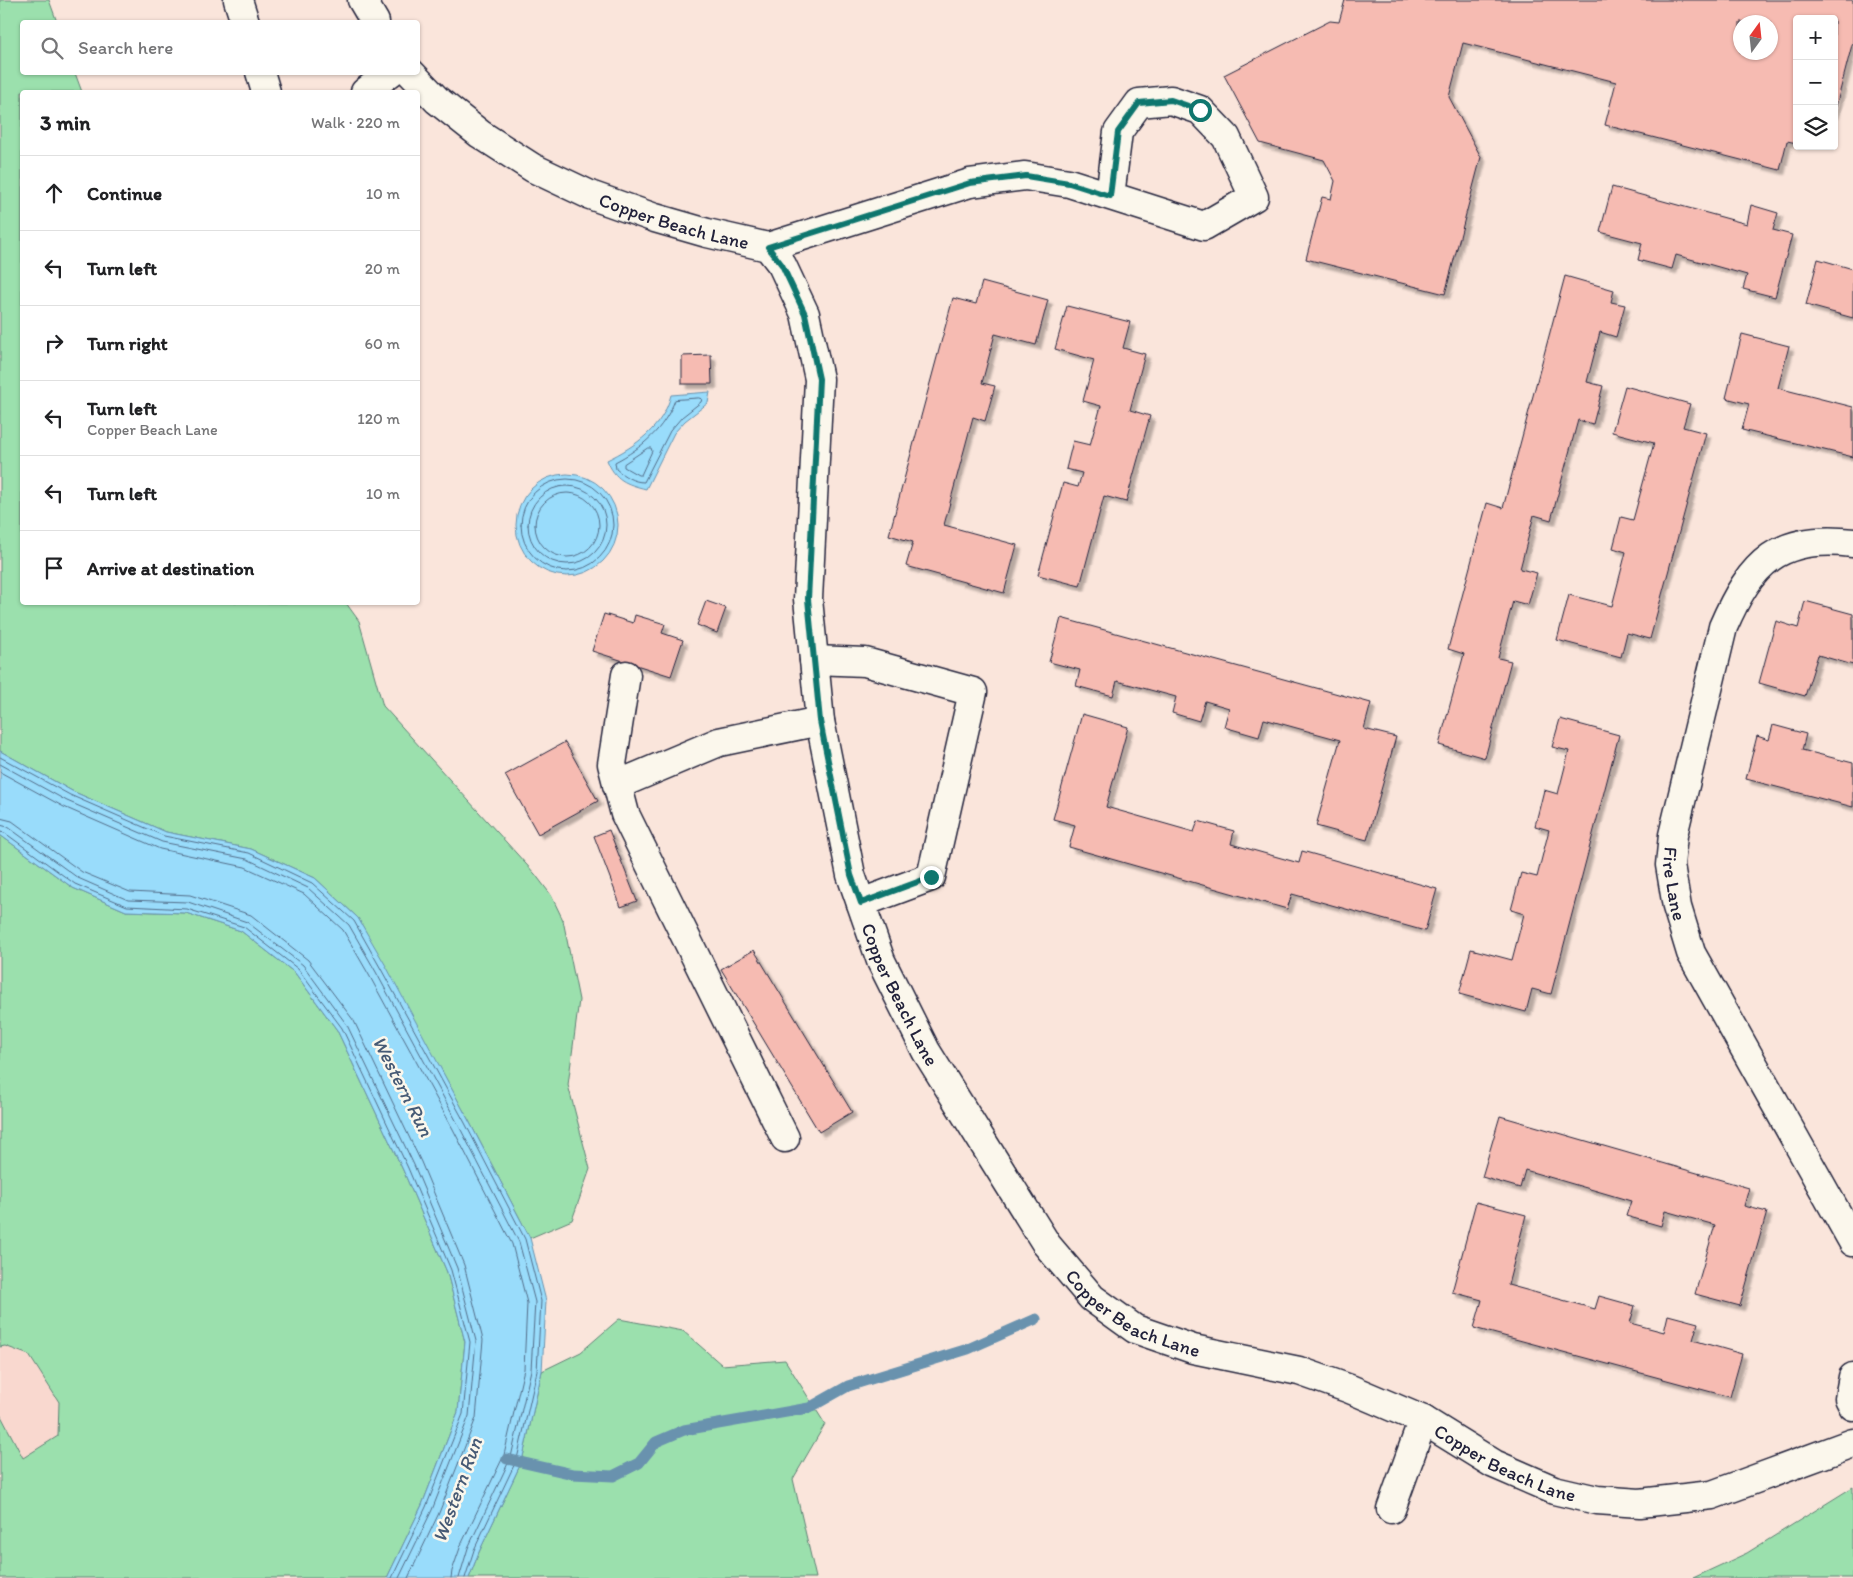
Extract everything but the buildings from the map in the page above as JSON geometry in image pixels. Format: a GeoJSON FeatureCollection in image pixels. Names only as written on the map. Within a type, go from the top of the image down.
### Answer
{"type":"FeatureCollection","features":[{"type":"Feature","properties":{"kind":"street"},"geometry":{"type":"LineString","coordinates":[[238,0],[244,20]]}},
{"type":"Feature","properties":{"kind":"street"},"geometry":{"type":"LineString","coordinates":[[362,0],[374,20]]}},
{"type":"Feature","properties":{"kind":"street"},"geometry":{"type":"LineString","coordinates":[[261,75],[265,90]]}},
{"type":"Feature","properties":{"kind":"street"},"geometry":{"type":"LineString","coordinates":[[368,90],[387,75]]}},
{"type":"Feature","properties":{"kind":"street","name":"Copper Beach Lane"},"geometry":{"type":"LineString","coordinates":[[413,75],[437,100],[480,134],[533,168],[590,195],[655,218],[707,233],[768,247],[782,265],[805,314],[819,379],[808,599],[820,721],[851,875],[881,961],[926,1051],[1047,1245],[1092,1298],[1135,1329],[1193,1349],[1299,1371],[1350,1389],[1423,1420],[1494,1464],[1554,1490],[1597,1500],[1640,1503],[1712,1495],[1853,1444]]}},
{"type":"Feature","properties":{"kind":"street"},"geometry":{"type":"LineString","coordinates":[[768,247],[970,183],[1026,176],[1069,183],[1204,226],[1254,197],[1226,137],[1200,110],[1171,100],[1139,103],[1118,132],[1110,196]]}},
{"type":"Feature","properties":{"kind":"street","name":"Fire Lane"},"geometry":{"type":"LineString","coordinates":[[1853,544],[1836,541],[1808,543],[1789,547],[1767,559],[1736,596],[1723,627],[1673,835],[1670,865],[1677,907],[1691,953],[1853,1242]]}},
{"type":"Feature","properties":{"kind":"street"},"geometry":{"type":"LineString","coordinates":[[814,660],[865,662],[973,692],[931,877],[861,903]]}},
{"type":"Feature","properties":{"kind":"street"},"geometry":{"type":"LineString","coordinates":[[626,675],[612,764],[625,814],[785,1138]]}},
{"type":"Feature","properties":{"kind":"street"},"geometry":{"type":"LineString","coordinates":[[617,785],[719,742],[820,721]]}},
{"type":"Feature","properties":{"kind":"street"},"geometry":{"type":"LineString","coordinates":[[1853,1377],[1849,1398],[1853,1406]]}},
{"type":"Feature","properties":{"kind":"street"},"geometry":{"type":"LineString","coordinates":[[1391,1509],[1423,1420]]}},
{"type":"Feature","properties":{"kind":"shaded area"},"geometry":{"type":"Polygon","coordinates":[[[4,1346],[29,1355],[59,1402],[58,1436],[23,1458],[0,1414],[0,1347],[4,1346]]]}},
{"type":"Feature","properties":{"kind":"green space"},"geometry":{"type":"Polygon","coordinates":[[[0,0],[49,0],[56,20],[20,20],[20,75],[76,75],[81,90],[20,90],[20,605],[347,605],[359,621],[383,706],[535,874],[551,895],[563,920],[579,1000],[568,1085],[590,1169],[572,1220],[530,1238],[469,1121],[358,918],[315,878],[251,849],[166,832],[72,791],[0,751],[0,0]]]}},
{"type":"Feature","properties":{"kind":"green space"},"geometry":{"type":"Polygon","coordinates":[[[0,835],[73,888],[126,911],[186,913],[241,931],[295,973],[337,1030],[403,1170],[447,1272],[465,1342],[458,1412],[422,1505],[387,1578],[0,1578],[0,1414],[23,1458],[58,1436],[59,1402],[29,1355],[5,1346],[0,1347],[0,835]]]}},
{"type":"Feature","properties":{"kind":"green space"},"geometry":{"type":"Polygon","coordinates":[[[619,1319],[683,1331],[722,1365],[785,1360],[825,1424],[793,1479],[816,1578],[469,1578],[479,1552],[522,1461],[542,1371],[581,1352],[619,1319]]]}},
{"type":"Feature","properties":{"kind":"green space"},"geometry":{"type":"Polygon","coordinates":[[[1853,1487],[1853,1578],[1693,1578],[1747,1553],[1853,1487]]]}},
{"type":"Feature","properties":{"kind":"water"},"geometry":{"type":"Polygon","coordinates":[[[710,392],[708,403],[685,421],[674,433],[646,489],[627,483],[618,477],[607,460],[638,442],[655,426],[662,417],[671,395],[710,392]]]}},
{"type":"Feature","properties":{"kind":"water"},"geometry":{"type":"Polygon","coordinates":[[[567,474],[586,478],[603,489],[614,506],[618,525],[614,544],[603,561],[586,572],[567,576],[548,572],[531,561],[520,544],[516,525],[520,506],[531,489],[548,478],[567,474]]]}},
{"type":"Feature","properties":{"kind":"water","name":"Western Run"},"geometry":{"type":"Polygon","coordinates":[[[0,751],[72,791],[166,832],[251,849],[315,878],[358,918],[386,966],[530,1238],[546,1301],[542,1371],[522,1461],[479,1552],[469,1578],[387,1578],[422,1505],[458,1412],[465,1342],[447,1272],[403,1170],[337,1030],[295,973],[241,931],[186,913],[126,911],[73,888],[0,835],[0,751]]]}},
{"type":"Feature","properties":{"kind":"waterway"},"geometry":{"type":"LineString","coordinates":[[507,1459],[573,1474],[613,1476],[639,1463],[656,1442],[684,1430],[809,1408],[848,1386],[968,1349],[1036,1319]]}},
{"type":"Feature","properties":{"kind":"route"},"geometry":{"type":"LineString","coordinates":[[931,877],[861,903],[851,875],[820,721],[808,599],[819,379],[805,314],[782,265],[768,247],[970,183],[1026,176],[1069,183],[1110,196],[1118,132],[1139,103],[1171,100],[1200,110]]}}]}
